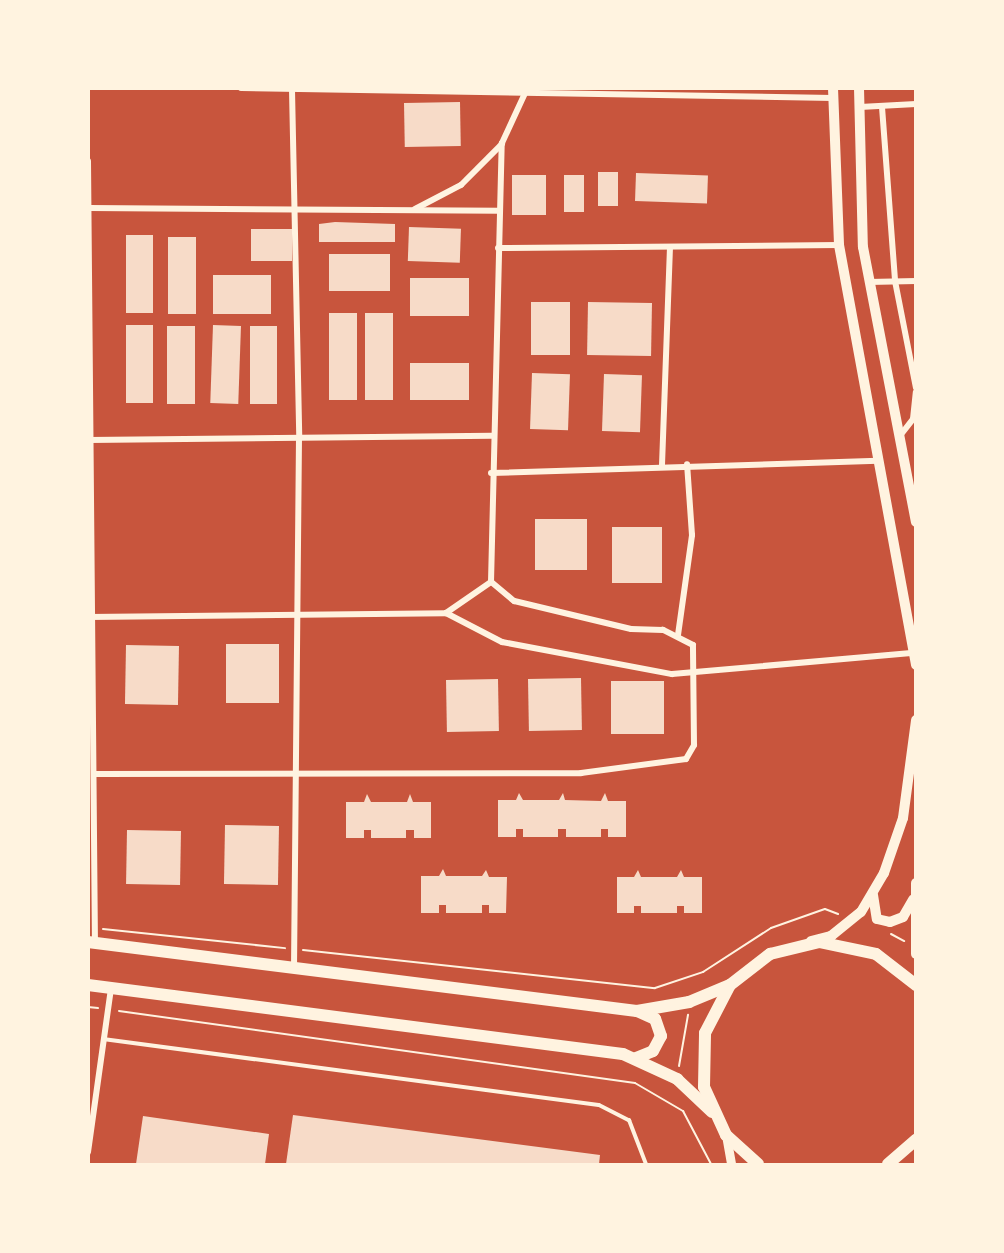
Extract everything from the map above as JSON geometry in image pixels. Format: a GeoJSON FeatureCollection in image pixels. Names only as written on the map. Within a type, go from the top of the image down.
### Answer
{"type":"FeatureCollection","features":[{"type":"Feature","properties":{"kind":"main road"},"geometry":{"type":"LineString","coordinates":[[859,88],[863,247],[915,522]]}},
{"type":"Feature","properties":{"kind":"main road"},"geometry":{"type":"LineString","coordinates":[[833,93],[839,245],[915,665]]}},
{"type":"Feature","properties":{"kind":"main road"},"geometry":{"type":"LineString","coordinates":[[637,1011],[690,1002],[730,985],[770,954],[807,943],[852,920],[873,895],[903,818],[915,720]]}},
{"type":"Feature","properties":{"kind":"main road"},"geometry":{"type":"LineString","coordinates":[[915,882],[913,900],[915,954]]}},
{"type":"Feature","properties":{"kind":"main road"},"geometry":{"type":"LineString","coordinates":[[873,895],[877,919],[890,922],[903,917],[913,900]]}},
{"type":"Feature","properties":{"kind":"main road"},"geometry":{"type":"LineString","coordinates":[[92,942],[637,1011],[655,1019],[661,1036],[653,1051],[636,1058]]}},
{"type":"Feature","properties":{"kind":"main road"},"geometry":{"type":"LineString","coordinates":[[807,943],[866,950],[915,985]]}},
{"type":"Feature","properties":{"kind":"main road"},"geometry":{"type":"LineString","coordinates":[[88,985],[636,1058],[677,1079],[712,1112]]}},
{"type":"Feature","properties":{"kind":"main road"},"geometry":{"type":"LineString","coordinates":[[730,985],[703,1042],[702,1078],[712,1112],[726,1135],[758,1164]]}},
{"type":"Feature","properties":{"kind":"main road"},"geometry":{"type":"LineString","coordinates":[[888,1164],[915,1142]]}},
{"type":"Feature","properties":{"kind":"street"},"geometry":{"type":"LineString","coordinates":[[241,88],[625,92],[801,97],[833,93]]}},
{"type":"Feature","properties":{"kind":"street"},"geometry":{"type":"LineString","coordinates":[[292,90],[299,438],[294,613],[296,776],[294,967]]}},
{"type":"Feature","properties":{"kind":"street"},"geometry":{"type":"LineString","coordinates":[[412,211],[461,185],[502,143],[526,91]]}},
{"type":"Feature","properties":{"kind":"street"},"geometry":{"type":"LineString","coordinates":[[860,107],[915,104]]}},
{"type":"Feature","properties":{"kind":"street"},"geometry":{"type":"LineString","coordinates":[[882,107],[895,281],[915,390],[914,419],[898,438]]}},
{"type":"Feature","properties":{"kind":"street"},"geometry":{"type":"LineString","coordinates":[[491,582],[491,473],[502,143]]}},
{"type":"Feature","properties":{"kind":"street"},"geometry":{"type":"LineString","coordinates":[[88,161],[89,440],[96,619],[96,928],[92,942]]}},
{"type":"Feature","properties":{"kind":"street"},"geometry":{"type":"LineString","coordinates":[[89,208],[500,211]]}},
{"type":"Feature","properties":{"kind":"street"},"geometry":{"type":"LineString","coordinates":[[498,248],[839,245]]}},
{"type":"Feature","properties":{"kind":"street"},"geometry":{"type":"LineString","coordinates":[[662,465],[669,247]]}},
{"type":"Feature","properties":{"kind":"street"},"geometry":{"type":"LineString","coordinates":[[869,282],[915,281]]}},
{"type":"Feature","properties":{"kind":"street"},"geometry":{"type":"LineString","coordinates":[[89,440],[492,436]]}},
{"type":"Feature","properties":{"kind":"street"},"geometry":{"type":"LineString","coordinates":[[491,473],[687,464],[878,461]]}},
{"type":"Feature","properties":{"kind":"street"},"geometry":{"type":"LineString","coordinates":[[678,635],[692,535],[687,464]]}},
{"type":"Feature","properties":{"kind":"street"},"geometry":{"type":"LineString","coordinates":[[96,774],[296,776],[581,773],[663,767],[686,759],[694,745],[696,670],[693,645],[678,635],[609,625],[514,601],[491,582]]}},
{"type":"Feature","properties":{"kind":"street"},"geometry":{"type":"LineString","coordinates":[[446,613],[491,582]]}},
{"type":"Feature","properties":{"kind":"street"},"geometry":{"type":"LineString","coordinates":[[88,617],[96,619],[294,613],[446,613],[502,642],[595,663],[672,674],[696,670],[914,653]]}},
{"type":"Feature","properties":{"kind":"street"},"geometry":{"type":"LineString","coordinates":[[88,1152],[98,1064],[111,988]]}},
{"type":"Feature","properties":{"kind":"street"},"geometry":{"type":"LineString","coordinates":[[88,1062],[98,1064]]}},
{"type":"Feature","properties":{"kind":"street"},"geometry":{"type":"LineString","coordinates":[[726,1135],[730,1164]]}},
{"type":"Feature","properties":{"kind":"lane"},"geometry":{"type":"LineString","coordinates":[[801,88],[801,97]]}},
{"type":"Feature","properties":{"kind":"lane"},"geometry":{"type":"LineString","coordinates":[[102,1039],[599,1105],[629,1120],[646,1164]]}},
{"type":"Feature","properties":{"kind":"path"},"geometry":{"type":"LineString","coordinates":[[96,928],[633,987],[662,986],[695,976],[759,933],[825,909]]}},
{"type":"Feature","properties":{"kind":"path"},"geometry":{"type":"LineString","coordinates":[[677,1079],[695,976]]}},
{"type":"Feature","properties":{"kind":"path"},"geometry":{"type":"LineString","coordinates":[[121,1011],[635,1083],[683,1111],[711,1164]]}},
{"type":"Feature","properties":{"kind":"building"},"geometry":{"type":"Polygon","coordinates":[[[460,102],[461,146],[405,147],[404,103],[460,102]]]}},
{"type":"Feature","properties":{"kind":"building"},"geometry":{"type":"Polygon","coordinates":[[[598,172],[618,172],[618,206],[598,206],[598,172]]]}},
{"type":"Feature","properties":{"kind":"building"},"geometry":{"type":"Polygon","coordinates":[[[636,173],[708,176],[707,203],[635,201],[636,173]]]}},
{"type":"Feature","properties":{"kind":"building"},"geometry":{"type":"Polygon","coordinates":[[[512,175],[546,175],[546,215],[512,215],[512,175]]]}},
{"type":"Feature","properties":{"kind":"building"},"geometry":{"type":"Polygon","coordinates":[[[564,175],[584,175],[584,212],[564,212],[564,175]]]}},
{"type":"Feature","properties":{"kind":"building"},"geometry":{"type":"Polygon","coordinates":[[[335,222],[395,224],[395,242],[319,242],[319,224],[335,222]]]}},
{"type":"Feature","properties":{"kind":"building"},"geometry":{"type":"Polygon","coordinates":[[[409,227],[461,229],[460,263],[408,261],[409,227]]]}},
{"type":"Feature","properties":{"kind":"building"},"geometry":{"type":"Polygon","coordinates":[[[251,229],[292,229],[292,261],[251,261],[251,229]]]}},
{"type":"Feature","properties":{"kind":"building"},"geometry":{"type":"Polygon","coordinates":[[[126,235],[153,235],[153,313],[126,313],[126,235]]]}},
{"type":"Feature","properties":{"kind":"building"},"geometry":{"type":"Polygon","coordinates":[[[168,237],[196,237],[196,314],[168,314],[168,237]]]}},
{"type":"Feature","properties":{"kind":"building"},"geometry":{"type":"Polygon","coordinates":[[[329,254],[390,254],[390,291],[329,291],[329,254]]]}},
{"type":"Feature","properties":{"kind":"building"},"geometry":{"type":"Polygon","coordinates":[[[213,275],[271,275],[271,314],[213,314],[213,275]]]}},
{"type":"Feature","properties":{"kind":"building"},"geometry":{"type":"Polygon","coordinates":[[[410,278],[469,278],[469,316],[410,316],[410,278]]]}},
{"type":"Feature","properties":{"kind":"building"},"geometry":{"type":"Polygon","coordinates":[[[531,302],[570,302],[570,355],[531,355],[531,302]]]}},
{"type":"Feature","properties":{"kind":"building"},"geometry":{"type":"Polygon","coordinates":[[[588,302],[652,303],[651,356],[587,355],[588,302]]]}},
{"type":"Feature","properties":{"kind":"building"},"geometry":{"type":"Polygon","coordinates":[[[329,313],[357,313],[357,400],[329,400],[329,313]]]}},
{"type":"Feature","properties":{"kind":"building"},"geometry":{"type":"Polygon","coordinates":[[[365,313],[393,313],[393,400],[365,400],[365,313]]]}},
{"type":"Feature","properties":{"kind":"building"},"geometry":{"type":"Polygon","coordinates":[[[126,325],[153,325],[153,403],[126,403],[126,325]]]}},
{"type":"Feature","properties":{"kind":"building"},"geometry":{"type":"Polygon","coordinates":[[[213,325],[241,326],[238,404],[210,403],[213,325]]]}},
{"type":"Feature","properties":{"kind":"building"},"geometry":{"type":"Polygon","coordinates":[[[167,326],[195,326],[195,404],[167,404],[167,326]]]}},
{"type":"Feature","properties":{"kind":"building"},"geometry":{"type":"Polygon","coordinates":[[[250,326],[277,326],[277,404],[250,404],[250,326]]]}},
{"type":"Feature","properties":{"kind":"building"},"geometry":{"type":"Polygon","coordinates":[[[410,363],[469,363],[469,400],[410,400],[410,363]]]}},
{"type":"Feature","properties":{"kind":"building"},"geometry":{"type":"Polygon","coordinates":[[[532,373],[570,374],[568,430],[530,429],[532,373]]]}},
{"type":"Feature","properties":{"kind":"building"},"geometry":{"type":"Polygon","coordinates":[[[604,374],[642,375],[640,432],[602,431],[604,374]]]}},
{"type":"Feature","properties":{"kind":"building"},"geometry":{"type":"Polygon","coordinates":[[[535,519],[587,519],[587,570],[535,570],[535,519]]]}},
{"type":"Feature","properties":{"kind":"building"},"geometry":{"type":"Polygon","coordinates":[[[612,527],[662,527],[662,583],[612,583],[612,527]]]}},
{"type":"Feature","properties":{"kind":"building"},"geometry":{"type":"Polygon","coordinates":[[[226,644],[279,644],[279,703],[226,703],[226,644]]]}},
{"type":"Feature","properties":{"kind":"building"},"geometry":{"type":"Polygon","coordinates":[[[126,645],[179,646],[178,705],[125,704],[126,645]]]}},
{"type":"Feature","properties":{"kind":"building"},"geometry":{"type":"Polygon","coordinates":[[[581,678],[582,730],[529,731],[528,679],[581,678]]]}},
{"type":"Feature","properties":{"kind":"building"},"geometry":{"type":"Polygon","coordinates":[[[498,679],[499,731],[447,732],[446,680],[498,679]]]}},
{"type":"Feature","properties":{"kind":"building"},"geometry":{"type":"Polygon","coordinates":[[[611,681],[664,681],[664,734],[611,734],[611,681]]]}},
{"type":"Feature","properties":{"kind":"building"},"geometry":{"type":"Polygon","coordinates":[[[519,793],[523,800],[559,800],[563,793],[565,800],[601,801],[605,793],[608,801],[626,801],[626,837],[608,837],[608,829],[601,829],[601,837],[566,837],[566,829],[558,829],[558,837],[523,837],[523,829],[516,829],[516,837],[498,837],[498,800],[516,800],[519,793]]]}},
{"type":"Feature","properties":{"kind":"building"},"geometry":{"type":"Polygon","coordinates":[[[367,794],[371,802],[407,802],[410,794],[413,802],[431,802],[431,838],[414,838],[414,830],[406,830],[406,838],[371,838],[371,830],[364,830],[364,838],[346,838],[346,802],[364,802],[367,794]]]}},
{"type":"Feature","properties":{"kind":"building"},"geometry":{"type":"Polygon","coordinates":[[[225,825],[279,826],[278,885],[224,884],[225,825]]]}},
{"type":"Feature","properties":{"kind":"building"},"geometry":{"type":"Polygon","coordinates":[[[127,830],[181,831],[180,885],[126,884],[127,830]]]}},
{"type":"Feature","properties":{"kind":"building"},"geometry":{"type":"Polygon","coordinates":[[[443,869],[446,876],[482,876],[486,870],[489,877],[507,877],[506,913],[489,913],[489,905],[482,905],[482,913],[446,913],[446,905],[439,905],[439,913],[421,913],[421,876],[439,876],[443,869]]]}},
{"type":"Feature","properties":{"kind":"building"},"geometry":{"type":"Polygon","coordinates":[[[638,870],[641,877],[677,877],[681,870],[684,877],[702,877],[702,913],[684,913],[684,906],[677,906],[677,913],[641,913],[641,906],[634,906],[634,913],[617,913],[617,877],[634,877],[638,870]]]}},
{"type":"Feature","properties":{"kind":"building"},"geometry":{"type":"Polygon","coordinates":[[[293,1115],[600,1155],[599,1164],[286,1164],[293,1115]]]}},
{"type":"Feature","properties":{"kind":"building"},"geometry":{"type":"Polygon","coordinates":[[[143,1116],[269,1134],[265,1164],[136,1164],[143,1116]]]}}]}
